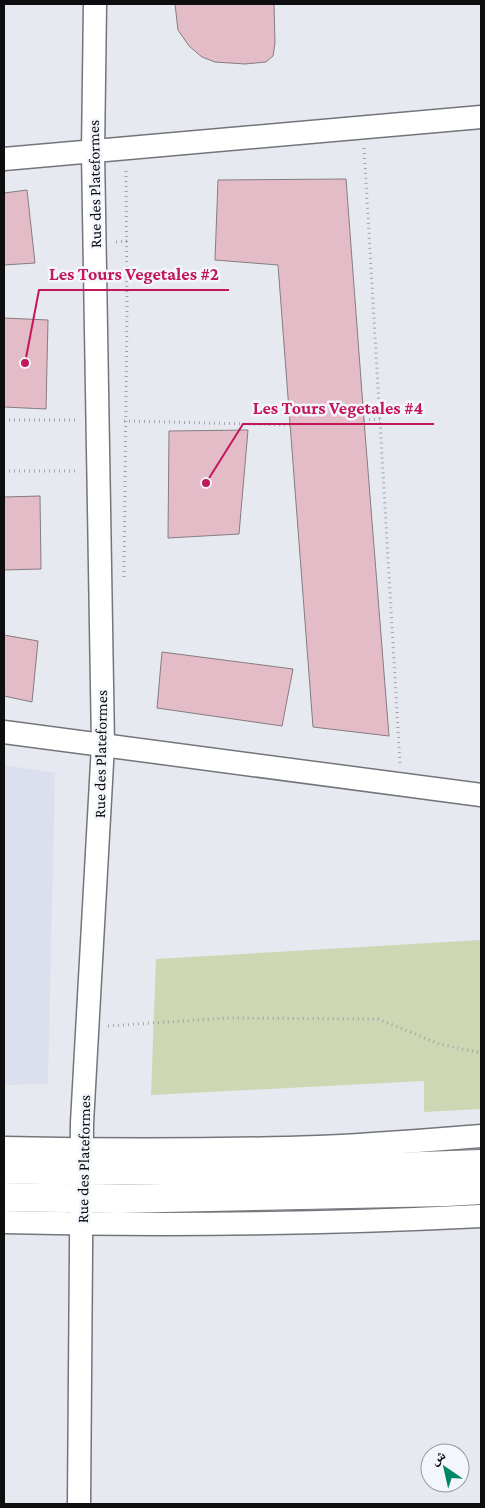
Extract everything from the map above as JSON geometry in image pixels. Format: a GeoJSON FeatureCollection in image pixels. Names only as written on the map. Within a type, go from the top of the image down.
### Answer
{"type":"FeatureCollection","features":[{"type":"Feature","properties":{"kind":"main road"},"geometry":{"type":"LineString","coordinates":[[4,1169],[82,1160],[332,1169],[481,1164]]}},
{"type":"Feature","properties":{"kind":"main road"},"geometry":{"type":"LineString","coordinates":[[4,1198],[82,1211],[481,1190]]}},
{"type":"Feature","properties":{"kind":"street","name":"Rue des Plateformes"},"geometry":{"type":"LineString","coordinates":[[80,1504],[82,1160],[87,1027],[103,745],[93,152],[95,4]]}},
{"type":"Feature","properties":{"kind":"street"},"geometry":{"type":"LineString","coordinates":[[4,159],[481,117]]}},
{"type":"Feature","properties":{"kind":"street"},"geometry":{"type":"LineString","coordinates":[[4,732],[481,794]]}},
{"type":"Feature","properties":{"kind":"street"},"geometry":{"type":"LineString","coordinates":[[4,1148],[82,1160],[481,1136]]}},
{"type":"Feature","properties":{"kind":"street"},"geometry":{"type":"LineString","coordinates":[[4,1222],[82,1211],[321,1222],[481,1216]]}},
{"type":"Feature","properties":{"kind":"path"},"geometry":{"type":"LineString","coordinates":[[363,128],[401,783]]}},
{"type":"Feature","properties":{"kind":"path"},"geometry":{"type":"LineString","coordinates":[[124,586],[128,261],[126,163]]}},
{"type":"Feature","properties":{"kind":"path"},"geometry":{"type":"LineString","coordinates":[[364,420],[380,419]]}},
{"type":"Feature","properties":{"kind":"path"},"geometry":{"type":"LineString","coordinates":[[4,420],[97,420],[290,425]]}},
{"type":"Feature","properties":{"kind":"path"},"geometry":{"type":"LineString","coordinates":[[4,471],[98,471]]}},
{"type":"Feature","properties":{"kind":"path"},"geometry":{"type":"LineString","coordinates":[[87,1027],[228,1018],[378,1019],[439,1044],[481,1053]]}},
{"type":"Feature","properties":{"kind":"shaded area"},"geometry":{"type":"Polygon","coordinates":[[[4,765],[55,773],[48,1084],[4,1085],[4,765]]]}},
{"type":"Feature","properties":{"kind":"green space"},"geometry":{"type":"Polygon","coordinates":[[[481,940],[481,1109],[424,1112],[424,1081],[151,1095],[156,959],[481,940]]]}},
{"type":"Feature","properties":{"kind":"building"},"geometry":{"type":"Polygon","coordinates":[[[175,4],[274,4],[275,43],[273,56],[266,62],[245,64],[215,62],[202,57],[189,46],[178,30],[175,4]]]}},
{"type":"Feature","properties":{"kind":"building"},"geometry":{"type":"Polygon","coordinates":[[[346,179],[389,736],[313,727],[278,265],[215,260],[218,180],[346,179]]]}},
{"type":"Feature","properties":{"kind":"building"},"geometry":{"type":"Polygon","coordinates":[[[27,190],[35,263],[4,265],[4,193],[27,190]]]}},
{"type":"Feature","properties":{"kind":"building"},"geometry":{"type":"Polygon","coordinates":[[[4,318],[48,320],[46,409],[4,407],[4,318]]]}},
{"type":"Feature","properties":{"kind":"building"},"geometry":{"type":"Polygon","coordinates":[[[248,430],[239,534],[168,538],[169,431],[248,430]]]}},
{"type":"Feature","properties":{"kind":"building"},"geometry":{"type":"Polygon","coordinates":[[[40,496],[41,569],[4,570],[4,497],[40,496]]]}},
{"type":"Feature","properties":{"kind":"building"},"geometry":{"type":"Polygon","coordinates":[[[4,635],[38,641],[32,702],[4,696],[4,635]]]}},
{"type":"Feature","properties":{"kind":"building"},"geometry":{"type":"Polygon","coordinates":[[[162,652],[293,669],[282,726],[157,708],[162,652]]]}},
{"type":"Feature","properties":{"kind":"place","name":"Les Tours Vegetales #2"},"geometry":{"type":"Point","coordinates":[25,363]}},
{"type":"Feature","properties":{"kind":"place","name":"Les Tours Vegetales #4"},"geometry":{"type":"Point","coordinates":[206,483]}}]}
